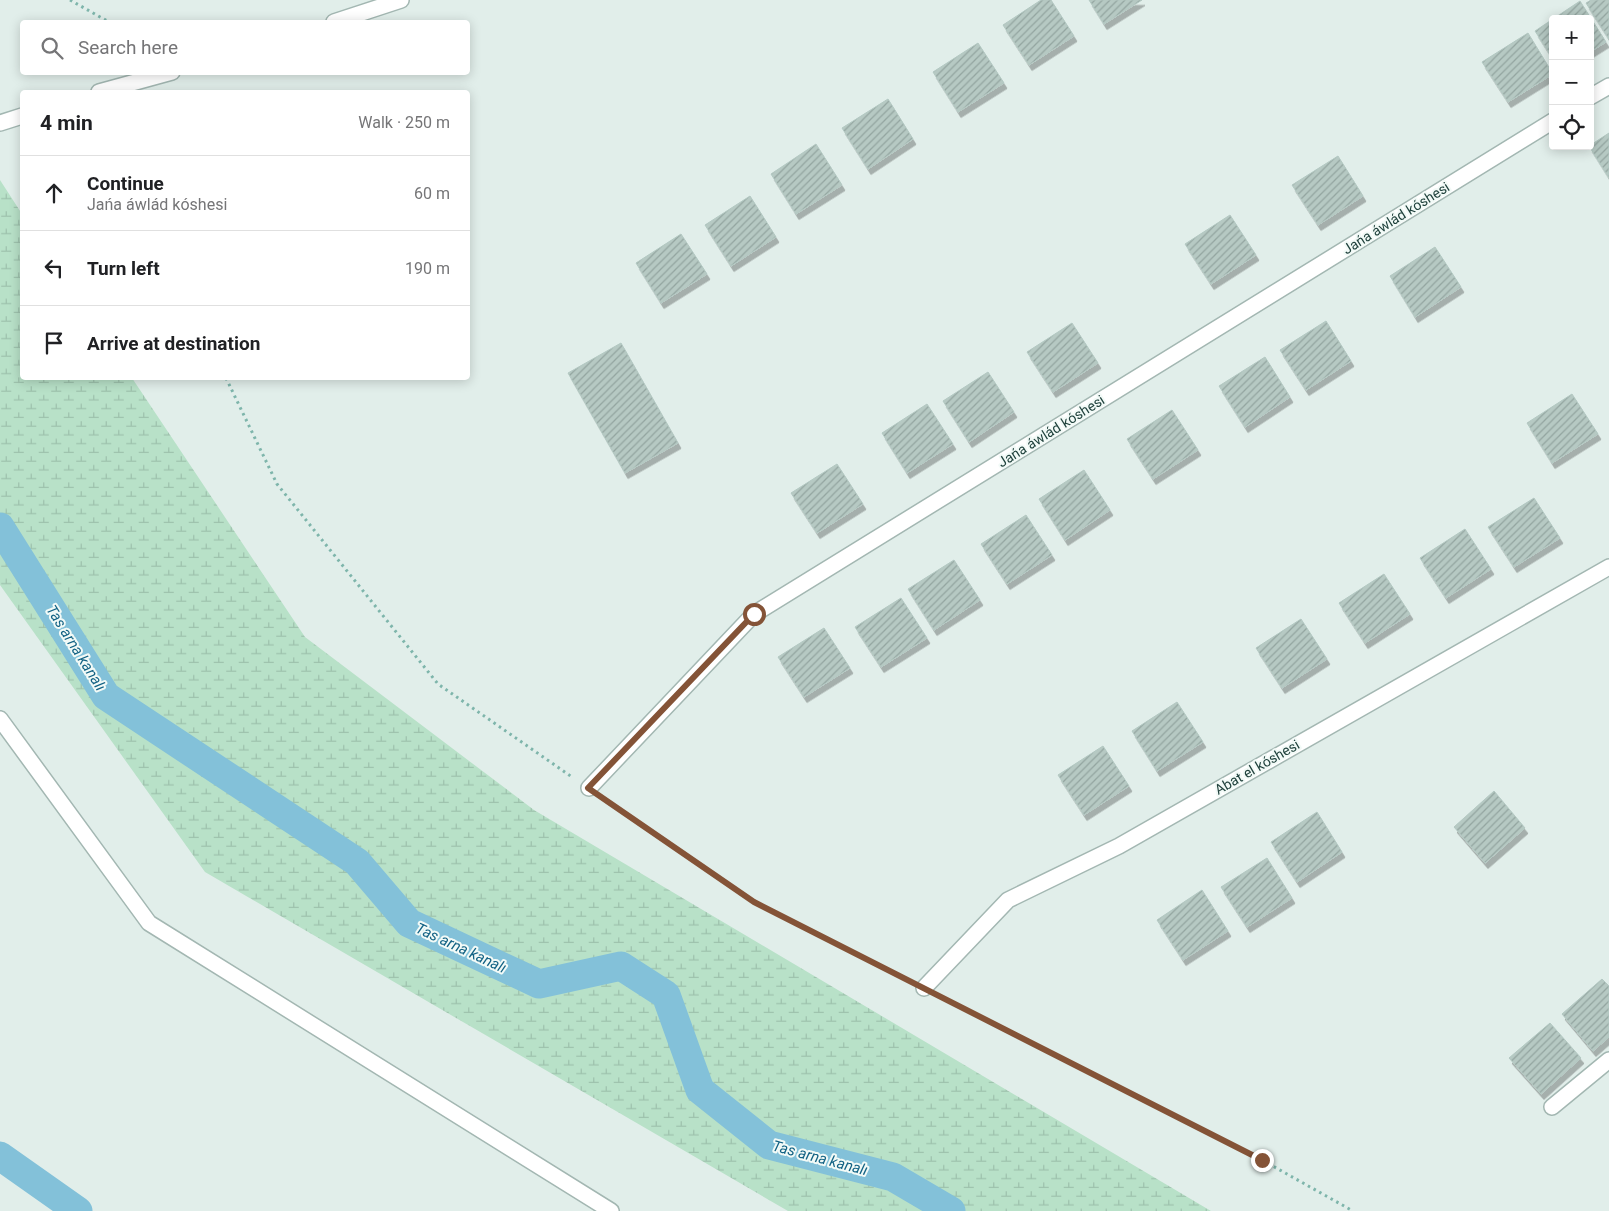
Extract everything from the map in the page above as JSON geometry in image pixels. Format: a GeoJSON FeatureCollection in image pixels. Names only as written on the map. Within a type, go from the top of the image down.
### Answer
{"type":"FeatureCollection","features":[{"type":"Feature","properties":{"kind":"street"},"geometry":{"type":"LineString","coordinates":[[340,20],[401,0]]}},
{"type":"Feature","properties":{"kind":"street"},"geometry":{"type":"LineString","coordinates":[[107,90],[161,75]]}},
{"type":"Feature","properties":{"kind":"street"},"geometry":{"type":"LineString","coordinates":[[1594,95],[1609,86]]}},
{"type":"Feature","properties":{"kind":"street"},"geometry":{"type":"LineString","coordinates":[[0,123],[20,117]]}},
{"type":"Feature","properties":{"kind":"street","name":"Jańa áwlád kóshesi"},"geometry":{"type":"LineString","coordinates":[[588,788],[754,614],[1549,122]]}},
{"type":"Feature","properties":{"kind":"street","name":"Abat el kóshesi"},"geometry":{"type":"LineString","coordinates":[[924,988],[1008,900],[1119,846],[1609,567]]}},
{"type":"Feature","properties":{"kind":"street"},"geometry":{"type":"LineString","coordinates":[[0,719],[149,923],[611,1211]]}},
{"type":"Feature","properties":{"kind":"street"},"geometry":{"type":"LineString","coordinates":[[1552,1107],[1609,1060]]}},
{"type":"Feature","properties":{"kind":"path"},"geometry":{"type":"LineString","coordinates":[[70,0],[105,20]]}},
{"type":"Feature","properties":{"kind":"path"},"geometry":{"type":"LineString","coordinates":[[227,380],[277,484],[438,684],[754,902],[1262,1160],[1354,1211]]}},
{"type":"Feature","properties":{"kind":"green space"},"geometry":{"type":"Polygon","coordinates":[[[0,180],[20,211],[20,380],[133,380],[305,637],[534,810],[1211,1211],[788,1211],[205,872],[0,585],[0,180]]]}},
{"type":"Feature","properties":{"kind":"building"},"geometry":{"type":"Polygon","coordinates":[[[1041,0],[1051,0],[1074,36],[1029,65],[1003,25],[1041,0]]]}},
{"type":"Feature","properties":{"kind":"building"},"geometry":{"type":"Polygon","coordinates":[[[1089,0],[1142,0],[1104,24],[1089,0]]]}},
{"type":"Feature","properties":{"kind":"building"},"geometry":{"type":"Polygon","coordinates":[[[1591,0],[1609,0],[1609,39],[1594,15],[1586,3],[1591,0]]]}},
{"type":"Feature","properties":{"kind":"building"},"geometry":{"type":"Polygon","coordinates":[[[1580,1],[1589,15],[1559,15],[1580,1]]]}},
{"type":"Feature","properties":{"kind":"building"},"geometry":{"type":"Polygon","coordinates":[[[1549,22],[1549,53],[1535,31],[1549,22]]]}},
{"type":"Feature","properties":{"kind":"building"},"geometry":{"type":"Polygon","coordinates":[[[1594,23],[1606,42],[1594,50],[1594,23]]]}},
{"type":"Feature","properties":{"kind":"building"},"geometry":{"type":"Polygon","coordinates":[[[1528,33],[1549,67],[1549,76],[1508,102],[1482,62],[1528,33]]]}},
{"type":"Feature","properties":{"kind":"building"},"geometry":{"type":"Polygon","coordinates":[[[978,43],[1004,83],[958,112],[933,72],[978,43]]]}},
{"type":"Feature","properties":{"kind":"building"},"geometry":{"type":"Polygon","coordinates":[[[888,99],[913,139],[868,169],[842,128],[888,99]]]}},
{"type":"Feature","properties":{"kind":"building"},"geometry":{"type":"Polygon","coordinates":[[[1609,133],[1609,178],[1592,150],[1594,150],[1594,143],[1609,133]]]}},
{"type":"Feature","properties":{"kind":"building"},"geometry":{"type":"Polygon","coordinates":[[[816,144],[842,185],[796,214],[771,174],[816,144]]]}},
{"type":"Feature","properties":{"kind":"building"},"geometry":{"type":"Polygon","coordinates":[[[1338,156],[1363,196],[1318,225],[1292,185],[1338,156]]]}},
{"type":"Feature","properties":{"kind":"building"},"geometry":{"type":"Polygon","coordinates":[[[750,196],[776,237],[731,266],[705,225],[750,196]]]}},
{"type":"Feature","properties":{"kind":"building"},"geometry":{"type":"Polygon","coordinates":[[[1230,215],[1256,255],[1211,284],[1185,244],[1230,215]]]}},
{"type":"Feature","properties":{"kind":"building"},"geometry":{"type":"Polygon","coordinates":[[[681,234],[707,274],[661,303],[636,263],[681,234]]]}},
{"type":"Feature","properties":{"kind":"building"},"geometry":{"type":"Polygon","coordinates":[[[1435,247],[1461,287],[1415,317],[1390,276],[1435,247]]]}},
{"type":"Feature","properties":{"kind":"building"},"geometry":{"type":"Polygon","coordinates":[[[1326,321],[1351,361],[1306,390],[1280,350],[1326,321]]]}},
{"type":"Feature","properties":{"kind":"building"},"geometry":{"type":"Polygon","coordinates":[[[1072,323],[1098,363],[1053,392],[1027,352],[1072,323]]]}},
{"type":"Feature","properties":{"kind":"building"},"geometry":{"type":"Polygon","coordinates":[[[621,343],[678,443],[625,473],[568,373],[621,343]]]}},
{"type":"Feature","properties":{"kind":"building"},"geometry":{"type":"Polygon","coordinates":[[[1265,357],[1290,397],[1245,427],[1219,386],[1265,357]]]}},
{"type":"Feature","properties":{"kind":"building"},"geometry":{"type":"Polygon","coordinates":[[[988,372],[1014,412],[969,442],[943,401],[988,372]]]}},
{"type":"Feature","properties":{"kind":"building"},"geometry":{"type":"Polygon","coordinates":[[[1572,394],[1598,434],[1552,463],[1527,423],[1572,394]]]}},
{"type":"Feature","properties":{"kind":"building"},"geometry":{"type":"Polygon","coordinates":[[[927,404],[953,444],[907,473],[882,433],[927,404]]]}},
{"type":"Feature","properties":{"kind":"building"},"geometry":{"type":"Polygon","coordinates":[[[1172,410],[1198,450],[1153,479],[1127,439],[1172,410]]]}},
{"type":"Feature","properties":{"kind":"building"},"geometry":{"type":"Polygon","coordinates":[[[837,464],[863,504],[817,533],[791,493],[837,464]]]}},
{"type":"Feature","properties":{"kind":"building"},"geometry":{"type":"Polygon","coordinates":[[[1084,470],[1110,510],[1065,540],[1039,499],[1084,470]]]}},
{"type":"Feature","properties":{"kind":"building"},"geometry":{"type":"Polygon","coordinates":[[[1534,498],[1560,538],[1514,567],[1488,527],[1534,498]]]}},
{"type":"Feature","properties":{"kind":"building"},"geometry":{"type":"Polygon","coordinates":[[[1026,515],[1052,555],[1007,584],[981,544],[1026,515]]]}},
{"type":"Feature","properties":{"kind":"building"},"geometry":{"type":"Polygon","coordinates":[[[1465,529],[1491,569],[1446,598],[1420,558],[1465,529]]]}},
{"type":"Feature","properties":{"kind":"building"},"geometry":{"type":"Polygon","coordinates":[[[954,560],[980,600],[934,630],[908,589],[954,560]]]}},
{"type":"Feature","properties":{"kind":"building"},"geometry":{"type":"Polygon","coordinates":[[[1384,574],[1410,614],[1365,643],[1339,603],[1384,574]]]}},
{"type":"Feature","properties":{"kind":"building"},"geometry":{"type":"Polygon","coordinates":[[[901,598],[927,638],[881,667],[855,627],[901,598]]]}},
{"type":"Feature","properties":{"kind":"building"},"geometry":{"type":"Polygon","coordinates":[[[1301,619],[1327,659],[1282,688],[1256,648],[1301,619]]]}},
{"type":"Feature","properties":{"kind":"building"},"geometry":{"type":"Polygon","coordinates":[[[824,628],[850,668],[804,697],[778,657],[824,628]]]}},
{"type":"Feature","properties":{"kind":"building"},"geometry":{"type":"Polygon","coordinates":[[[1177,702],[1203,742],[1157,771],[1132,731],[1177,702]]]}},
{"type":"Feature","properties":{"kind":"building"},"geometry":{"type":"Polygon","coordinates":[[[1103,746],[1129,786],[1084,815],[1058,775],[1103,746]]]}},
{"type":"Feature","properties":{"kind":"building"},"geometry":{"type":"Polygon","coordinates":[[[1494,791],[1525,828],[1485,863],[1454,827],[1494,791]]]}},
{"type":"Feature","properties":{"kind":"building"},"geometry":{"type":"Polygon","coordinates":[[[1317,812],[1342,852],[1297,882],[1271,842],[1317,812]]]}},
{"type":"Feature","properties":{"kind":"building"},"geometry":{"type":"Polygon","coordinates":[[[1267,858],[1292,898],[1247,927],[1221,887],[1267,858]]]}},
{"type":"Feature","properties":{"kind":"building"},"geometry":{"type":"Polygon","coordinates":[[[1202,890],[1228,931],[1183,960],[1157,920],[1202,890]]]}},
{"type":"Feature","properties":{"kind":"building"},"geometry":{"type":"Polygon","coordinates":[[[1602,979],[1609,986],[1609,1037],[1593,1051],[1562,1014],[1602,979]]]}},
{"type":"Feature","properties":{"kind":"building"},"geometry":{"type":"Polygon","coordinates":[[[1550,1023],[1581,1058],[1541,1094],[1509,1058],[1550,1023]]]}},
{"type":"Feature","properties":{"kind":"waterway","name":"Tas arna kanalı"},"geometry":{"type":"LineString","coordinates":[[0,527],[106,696],[357,862],[409,923],[539,984],[621,966],[666,995],[700,1090],[769,1145],[893,1177],[951,1211]]}},
{"type":"Feature","properties":{"kind":"waterway"},"geometry":{"type":"LineString","coordinates":[[0,1156],[78,1211]]}},
{"type":"Feature","properties":{"kind":"route"},"geometry":{"type":"LineString","coordinates":[[754,614],[588,788],[754,902],[1262,1160]]}}]}
